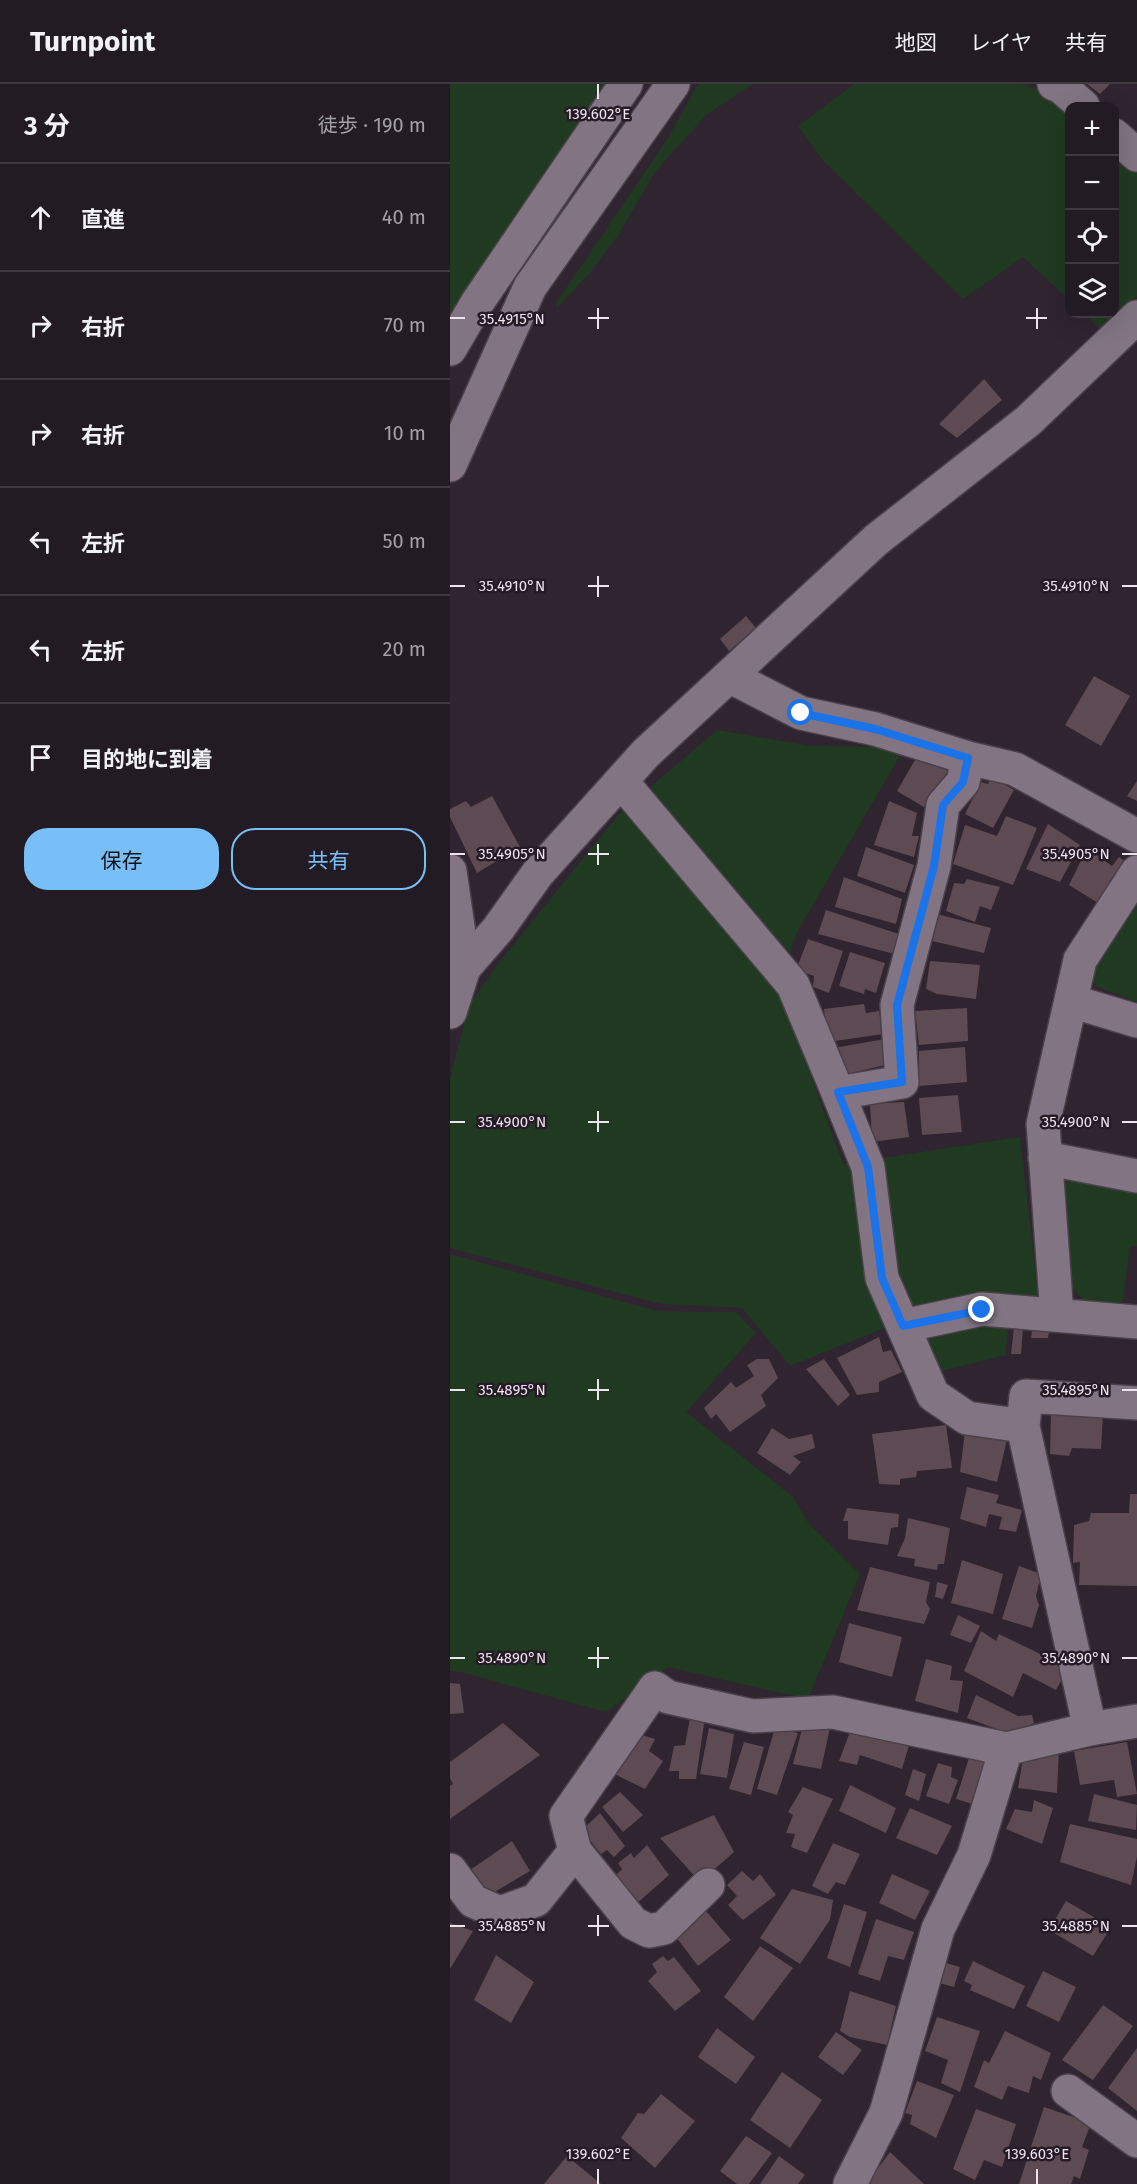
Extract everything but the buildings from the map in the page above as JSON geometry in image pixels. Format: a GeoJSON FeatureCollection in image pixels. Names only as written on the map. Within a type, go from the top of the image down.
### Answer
{"type":"FeatureCollection","features":[{"type":"Feature","properties":{"kind":"street"},"geometry":{"type":"LineString","coordinates":[[450,348],[477,303],[626,84]]}},
{"type":"Feature","properties":{"kind":"street"},"geometry":{"type":"LineString","coordinates":[[450,465],[530,287],[673,84]]}},
{"type":"Feature","properties":{"kind":"street"},"geometry":{"type":"LineString","coordinates":[[1054,84],[1060,86],[1078,102]]}},
{"type":"Feature","properties":{"kind":"street"},"geometry":{"type":"LineString","coordinates":[[1119,139],[1137,155]]}},
{"type":"Feature","properties":{"kind":"street"},"geometry":{"type":"LineString","coordinates":[[450,1012],[464,968],[498,929],[538,873],[646,753],[876,540],[1028,421],[1137,317]]}},
{"type":"Feature","properties":{"kind":"street"},"geometry":{"type":"LineString","coordinates":[[729,676],[801,713],[875,729],[968,758],[1015,769],[1137,836]]}},
{"type":"Feature","properties":{"kind":"street"},"geometry":{"type":"LineString","coordinates":[[838,1092],[902,1082],[897,1005],[934,866],[943,805],[963,782],[968,758]]}},
{"type":"Feature","properties":{"kind":"street"},"geometry":{"type":"LineString","coordinates":[[621,781],[793,985],[868,1167],[882,1278],[933,1395],[967,1418],[1023,1426]]}},
{"type":"Feature","properties":{"kind":"street"},"geometry":{"type":"LineString","coordinates":[[450,872],[464,968]]}},
{"type":"Feature","properties":{"kind":"street"},"geometry":{"type":"LineString","coordinates":[[1057,1315],[1043,1124],[1080,960],[1137,872]]}},
{"type":"Feature","properties":{"kind":"street"},"geometry":{"type":"LineString","coordinates":[[1071,1001],[1137,1021]]}},
{"type":"Feature","properties":{"kind":"street"},"geometry":{"type":"LineString","coordinates":[[1045,1158],[1137,1176]]}},
{"type":"Feature","properties":{"kind":"street"},"geometry":{"type":"LineString","coordinates":[[903,1326],[982,1310],[1137,1322]]}},
{"type":"Feature","properties":{"kind":"street"},"geometry":{"type":"LineString","coordinates":[[1090,1729],[1023,1426],[1026,1396],[1137,1403]]}},
{"type":"Feature","properties":{"kind":"street"},"geometry":{"type":"LineString","coordinates":[[708,1885],[664,1928],[649,1931],[633,1923],[575,1851],[566,1816],[656,1688],[668,1697],[753,1716],[833,1712],[1006,1749],[1090,1729],[1137,1721]]}},
{"type":"Feature","properties":{"kind":"street"},"geometry":{"type":"LineString","coordinates":[[850,2184],[886,2113],[938,1929],[974,1855],[1006,1749]]}},
{"type":"Feature","properties":{"kind":"street"},"geometry":{"type":"LineString","coordinates":[[450,1870],[473,1901],[500,1913],[536,1900],[575,1851]]}},
{"type":"Feature","properties":{"kind":"street"},"geometry":{"type":"LineString","coordinates":[[1068,2091],[1137,2141]]}},
{"type":"Feature","properties":{"kind":"green space"},"geometry":{"type":"Polygon","coordinates":[[[450,84],[611,84],[450,321],[450,84]]]}},
{"type":"Feature","properties":{"kind":"green space"},"geometry":{"type":"Polygon","coordinates":[[[698,84],[753,84],[706,115],[655,172],[619,234],[590,273],[557,308],[556,303],[668,138],[698,84]]]}},
{"type":"Feature","properties":{"kind":"green space"},"geometry":{"type":"Polygon","coordinates":[[[854,84],[1021,84],[1055,95],[1065,104],[1065,296],[1023,257],[963,299],[821,158],[798,126],[854,84]]]}},
{"type":"Feature","properties":{"kind":"green space"},"geometry":{"type":"Polygon","coordinates":[[[1119,151],[1137,167],[1137,296],[1119,313],[1119,151]]]}},
{"type":"Feature","properties":{"kind":"green space"},"geometry":{"type":"Polygon","coordinates":[[[1088,318],[1114,318],[1101,330],[1088,318]]]}},
{"type":"Feature","properties":{"kind":"green space"},"geometry":{"type":"Polygon","coordinates":[[[717,730],[811,746],[905,747],[796,934],[780,991],[843,1164],[1020,1137],[1038,1295],[984,1298],[887,1327],[790,1366],[742,1308],[661,1304],[450,1248],[450,1079],[469,1005],[498,964],[618,815],[717,730]]]}},
{"type":"Feature","properties":{"kind":"green space"},"geometry":{"type":"Polygon","coordinates":[[[1137,901],[1137,1002],[1096,986],[1090,971],[1137,901]]]}},
{"type":"Feature","properties":{"kind":"green space"},"geometry":{"type":"Polygon","coordinates":[[[1069,1178],[1137,1188],[1137,1246],[1130,1246],[1123,1302],[1087,1303],[1066,1283],[1060,1183],[1069,1178]]]}},
{"type":"Feature","properties":{"kind":"green space"},"geometry":{"type":"Polygon","coordinates":[[[450,1254],[657,1311],[736,1312],[756,1333],[686,1412],[793,1497],[809,1524],[860,1574],[808,1699],[668,1667],[606,1712],[461,1672],[450,1671],[450,1254]]]}},
{"type":"Feature","properties":{"kind":"green space"},"geometry":{"type":"Polygon","coordinates":[[[968,1322],[1009,1322],[1005,1355],[938,1372],[924,1338],[968,1322]]]}},
{"type":"Feature","properties":{"kind":"route"},"geometry":{"type":"LineString","coordinates":[[801,713],[875,729],[968,758],[963,782],[943,805],[934,866],[897,1005],[902,1082],[838,1092],[868,1167],[882,1278],[903,1326],[982,1310]]}}]}
